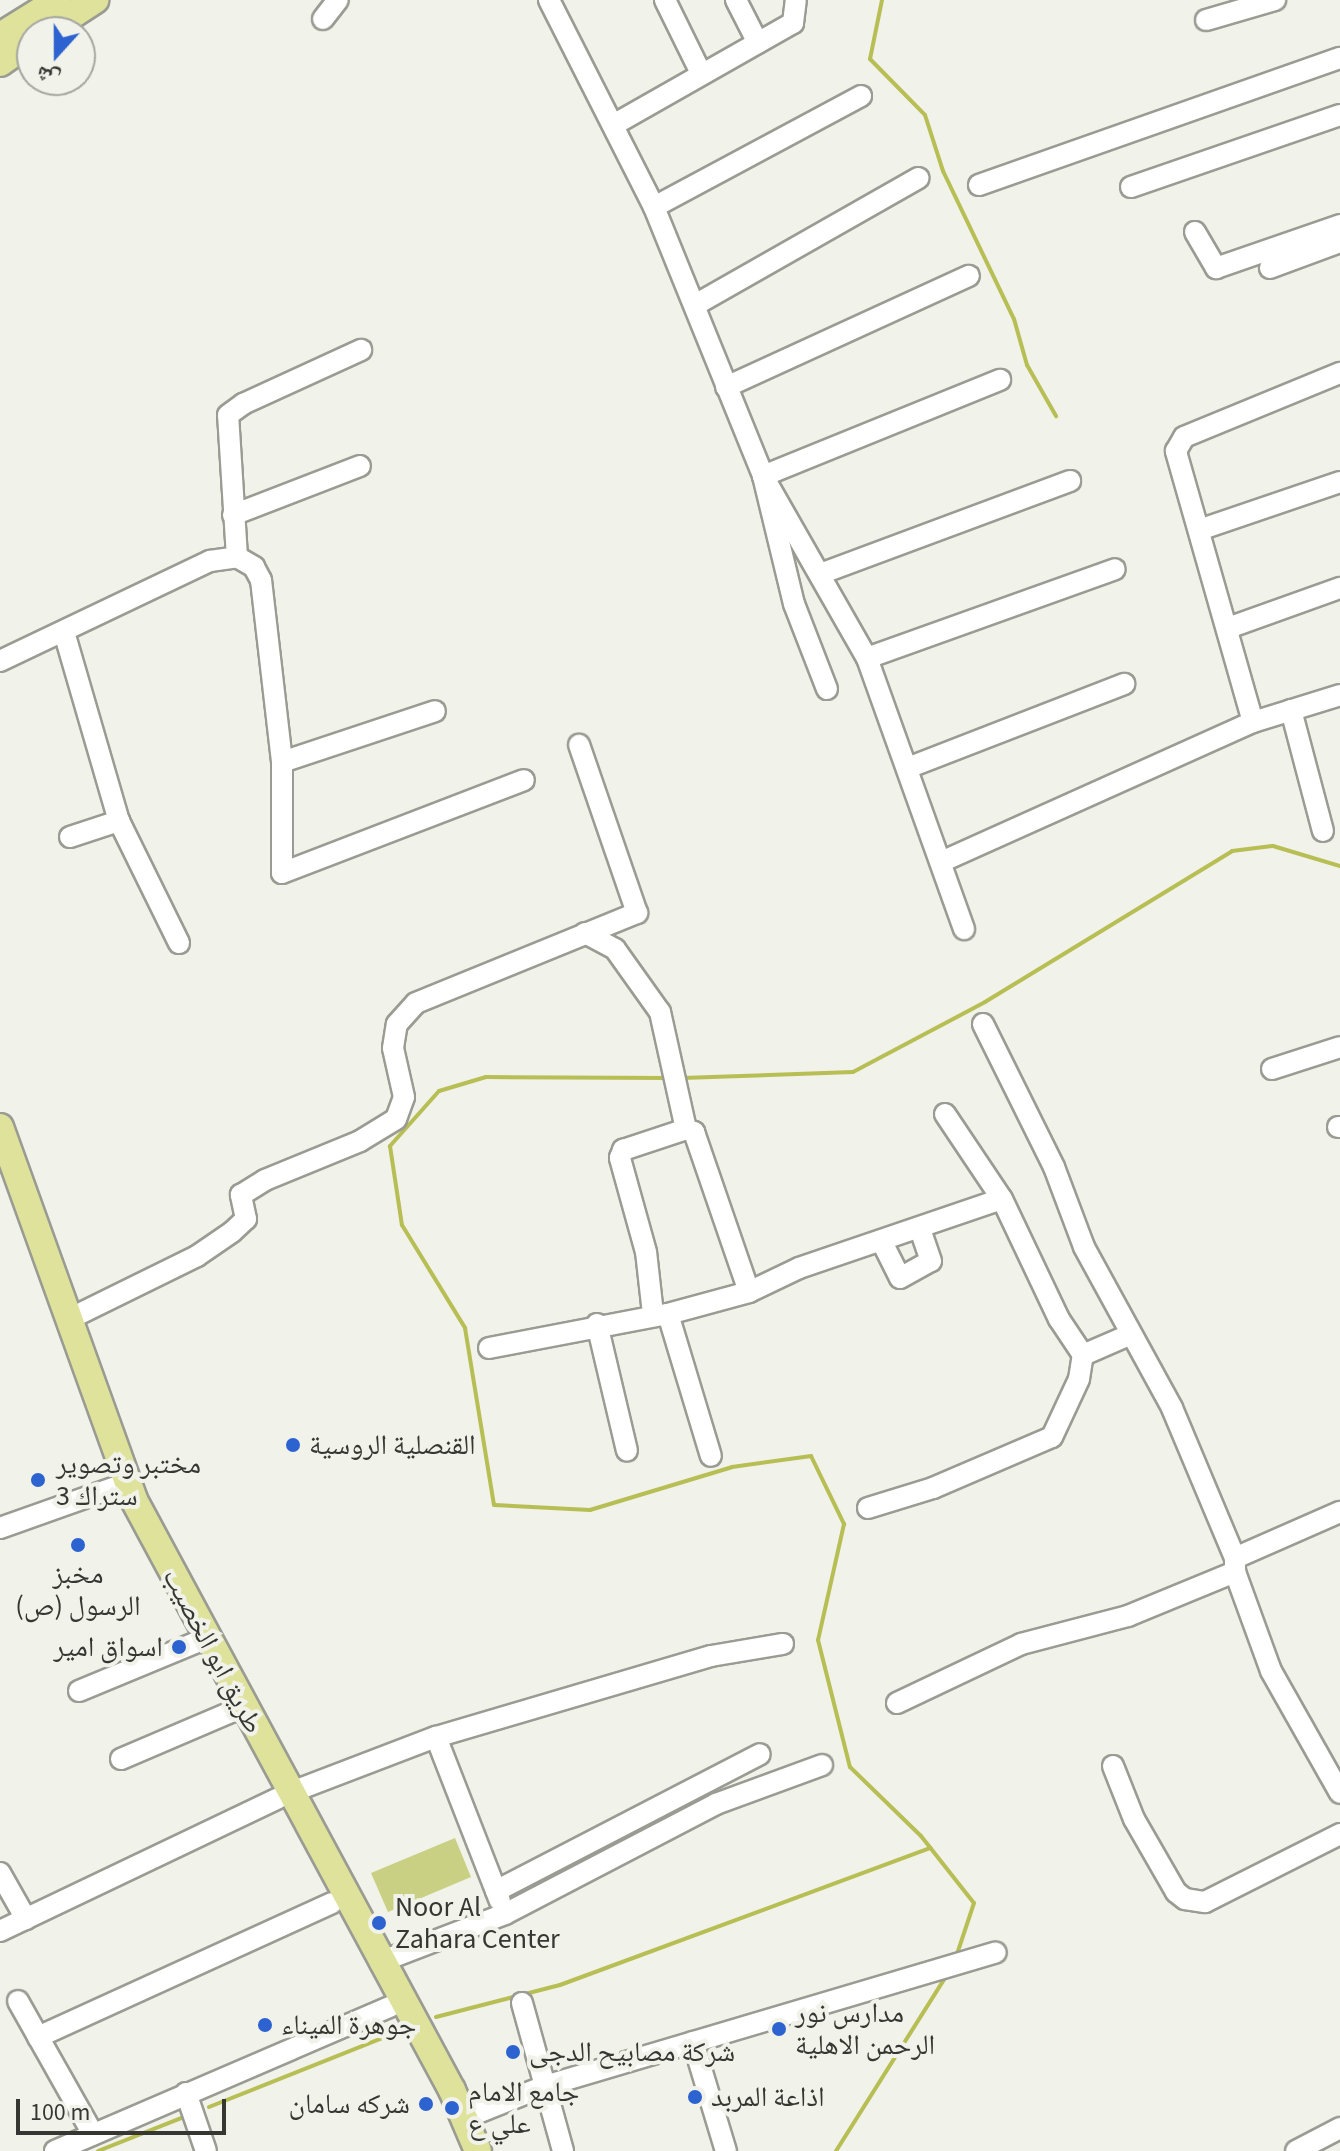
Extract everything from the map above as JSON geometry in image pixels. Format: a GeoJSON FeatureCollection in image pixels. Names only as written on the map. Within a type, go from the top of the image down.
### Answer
{"type":"FeatureCollection","features":[{"type":"Feature","properties":{"kind":"main road"},"geometry":{"type":"LineString","coordinates":[[0,36],[58,0]]}},
{"type":"Feature","properties":{"kind":"main road"},"geometry":{"type":"LineString","coordinates":[[70,16],[95,0]]}},
{"type":"Feature","properties":{"kind":"main road","name":"طريق ابو الخصيب"},"geometry":{"type":"LineString","coordinates":[[0,1127],[30,1234],[116,1487],[231,1712],[380,1962],[465,2118],[478,2151]]}},
{"type":"Feature","properties":{"kind":"main road","name":"طريق ابو الخصيب"},"geometry":{"type":"LineString","coordinates":[[0,1171],[67,1320],[139,1510],[283,1796],[332,1903],[440,2097],[461,2151]]}},
{"type":"Feature","properties":{"kind":"street"},"geometry":{"type":"LineString","coordinates":[[323,19],[338,0]]}},
{"type":"Feature","properties":{"kind":"street"},"geometry":{"type":"LineString","coordinates":[[549,0],[615,124],[654,207],[763,476],[867,658],[910,767],[964,929]]}},
{"type":"Feature","properties":{"kind":"street"},"geometry":{"type":"LineString","coordinates":[[665,0],[700,71]]}},
{"type":"Feature","properties":{"kind":"street"},"geometry":{"type":"LineString","coordinates":[[736,0],[758,43]]}},
{"type":"Feature","properties":{"kind":"street"},"geometry":{"type":"LineString","coordinates":[[615,124],[700,71],[793,23],[796,0]]}},
{"type":"Feature","properties":{"kind":"street"},"geometry":{"type":"LineString","coordinates":[[1206,20],[1275,0]]}},
{"type":"Feature","properties":{"kind":"street"},"geometry":{"type":"LineString","coordinates":[[979,185],[1340,58]]}},
{"type":"Feature","properties":{"kind":"street"},"geometry":{"type":"LineString","coordinates":[[654,207],[861,96]]}},
{"type":"Feature","properties":{"kind":"street"},"geometry":{"type":"LineString","coordinates":[[1131,187],[1340,115]]}},
{"type":"Feature","properties":{"kind":"street"},"geometry":{"type":"LineString","coordinates":[[695,305],[919,178]]}},
{"type":"Feature","properties":{"kind":"street"},"geometry":{"type":"LineString","coordinates":[[1195,232],[1216,268],[1340,225]]}},
{"type":"Feature","properties":{"kind":"street"},"geometry":{"type":"LineString","coordinates":[[1270,268],[1340,242]]}},
{"type":"Feature","properties":{"kind":"street"},"geometry":{"type":"LineString","coordinates":[[726,387],[969,276]]}},
{"type":"Feature","properties":{"kind":"street"},"geometry":{"type":"LineString","coordinates":[[237,557],[226,428],[232,410],[361,350]]}},
{"type":"Feature","properties":{"kind":"street"},"geometry":{"type":"LineString","coordinates":[[1253,722],[1176,451],[1184,437],[1340,373]]}},
{"type":"Feature","properties":{"kind":"street"},"geometry":{"type":"LineString","coordinates":[[763,476],[1000,380]]}},
{"type":"Feature","properties":{"kind":"street"},"geometry":{"type":"LineString","coordinates":[[233,515],[360,466]]}},
{"type":"Feature","properties":{"kind":"street"},"geometry":{"type":"LineString","coordinates":[[763,476],[794,604],[827,689]]}},
{"type":"Feature","properties":{"kind":"street"},"geometry":{"type":"LineString","coordinates":[[820,574],[1070,481]]}},
{"type":"Feature","properties":{"kind":"street"},"geometry":{"type":"LineString","coordinates":[[1199,530],[1340,482]]}},
{"type":"Feature","properties":{"kind":"street"},"geometry":{"type":"LineString","coordinates":[[0,661],[210,561],[237,557],[254,567],[261,580],[282,762],[282,873],[524,780]]}},
{"type":"Feature","properties":{"kind":"street"},"geometry":{"type":"LineString","coordinates":[[867,658],[1115,569]]}},
{"type":"Feature","properties":{"kind":"street"},"geometry":{"type":"LineString","coordinates":[[1228,628],[1340,588]]}},
{"type":"Feature","properties":{"kind":"street"},"geometry":{"type":"LineString","coordinates":[[64,632],[119,821],[179,943]]}},
{"type":"Feature","properties":{"kind":"street"},"geometry":{"type":"LineString","coordinates":[[910,767],[1124,684]]}},
{"type":"Feature","properties":{"kind":"street"},"geometry":{"type":"LineString","coordinates":[[941,862],[1253,722],[1340,695]]}},
{"type":"Feature","properties":{"kind":"street"},"geometry":{"type":"LineString","coordinates":[[1291,710],[1323,831]]}},
{"type":"Feature","properties":{"kind":"street"},"geometry":{"type":"LineString","coordinates":[[282,762],[435,711]]}},
{"type":"Feature","properties":{"kind":"street"},"geometry":{"type":"LineString","coordinates":[[67,1320],[197,1256],[232,1232],[246,1219],[241,1195],[265,1180],[360,1141],[396,1119],[404,1097],[393,1048],[397,1024],[416,1003],[637,913],[579,745]]}},
{"type":"Feature","properties":{"kind":"street"},"geometry":{"type":"LineString","coordinates":[[70,837],[119,821]]}},
{"type":"Feature","properties":{"kind":"street"},"geometry":{"type":"LineString","coordinates":[[585,933],[615,949],[646,986],[660,1012],[686,1129]]}},
{"type":"Feature","properties":{"kind":"street"},"geometry":{"type":"LineString","coordinates":[[983,1024],[1015,1082],[1084,1247],[1129,1335],[1172,1408],[1235,1565],[1271,1671],[1340,1793]]}},
{"type":"Feature","properties":{"kind":"street"},"geometry":{"type":"LineString","coordinates":[[1272,1069],[1340,1047]]}},
{"type":"Feature","properties":{"kind":"street"},"geometry":{"type":"LineString","coordinates":[[868,1508],[933,1488],[1052,1437],[1079,1379],[1083,1355],[1059,1319],[1002,1199],[945,1114]]}},
{"type":"Feature","properties":{"kind":"street"},"geometry":{"type":"LineString","coordinates":[[711,1456],[660,1314],[620,1158],[623,1150],[686,1129],[694,1132],[749,1292]]}},
{"type":"Feature","properties":{"kind":"street"},"geometry":{"type":"LineString","coordinates":[[489,1348],[597,1324],[660,1314],[749,1292],[799,1268],[1002,1199]]}},
{"type":"Feature","properties":{"kind":"street"},"geometry":{"type":"LineString","coordinates":[[882,1242],[900,1278],[931,1261],[920,1229]]}},
{"type":"Feature","properties":{"kind":"street"},"geometry":{"type":"LineString","coordinates":[[597,1324],[627,1451]]}},
{"type":"Feature","properties":{"kind":"street"},"geometry":{"type":"LineString","coordinates":[[1083,1355],[1129,1335]]}},
{"type":"Feature","properties":{"kind":"street"},"geometry":{"type":"LineString","coordinates":[[0,1528],[116,1487]]}},
{"type":"Feature","properties":{"kind":"street"},"geometry":{"type":"LineString","coordinates":[[897,1703],[1021,1644],[1128,1616],[1340,1512]]}},
{"type":"Feature","properties":{"kind":"street"},"geometry":{"type":"LineString","coordinates":[[79,1691],[195,1643]]}},
{"type":"Feature","properties":{"kind":"street"},"geometry":{"type":"LineString","coordinates":[[0,1931],[283,1796],[436,1737],[711,1656],[783,1644]]}},
{"type":"Feature","properties":{"kind":"street"},"geometry":{"type":"LineString","coordinates":[[121,1759],[231,1712]]}},
{"type":"Feature","properties":{"kind":"street"},"geometry":{"type":"LineString","coordinates":[[436,1737],[505,1914]]}},
{"type":"Feature","properties":{"kind":"street"},"geometry":{"type":"LineString","coordinates":[[496,1891],[760,1754]]}},
{"type":"Feature","properties":{"kind":"street"},"geometry":{"type":"LineString","coordinates":[[380,1962],[505,1914],[716,1804],[822,1765]]}},
{"type":"Feature","properties":{"kind":"street"},"geometry":{"type":"LineString","coordinates":[[1113,1766],[1134,1819],[1176,1892],[1185,1899],[1205,1902],[1340,1834]]}},
{"type":"Feature","properties":{"kind":"street"},"geometry":{"type":"LineString","coordinates":[[0,1873],[26,1919]]}},
{"type":"Feature","properties":{"kind":"street"},"geometry":{"type":"LineString","coordinates":[[38,2037],[332,1903]]}},
{"type":"Feature","properties":{"kind":"street"},"geometry":{"type":"LineString","coordinates":[[465,2118],[545,2086],[996,1952]]}},
{"type":"Feature","properties":{"kind":"street"},"geometry":{"type":"LineString","coordinates":[[18,2001],[93,2134]]}},
{"type":"Feature","properties":{"kind":"street"},"geometry":{"type":"LineString","coordinates":[[522,2003],[563,2151]]}},
{"type":"Feature","properties":{"kind":"street"},"geometry":{"type":"LineString","coordinates":[[55,2151],[390,2007]]}},
{"type":"Feature","properties":{"kind":"street"},"geometry":{"type":"LineString","coordinates":[[693,2042],[726,2151]]}},
{"type":"Feature","properties":{"kind":"street"},"geometry":{"type":"LineString","coordinates":[[186,2093],[206,2151]]}},
{"type":"Feature","properties":{"kind":"street"},"geometry":{"type":"LineString","coordinates":[[1296,2151],[1340,2128]]}},
{"type":"Feature","properties":{"kind":"green space"},"geometry":{"type":"Polygon","coordinates":[[[455,1838],[471,1877],[388,1912],[371,1873],[455,1838]]]}},
{"type":"Feature","properties":{"kind":"waterway"},"geometry":{"type":"LineString","coordinates":[[882,0],[870,59],[925,115],[943,171],[1014,319],[1027,365],[1056,416]]}},
{"type":"Feature","properties":{"kind":"waterway"},"geometry":{"type":"LineString","coordinates":[[682,1078],[853,1072],[985,1002],[1232,851],[1273,846],[1340,866]]}},
{"type":"Feature","properties":{"kind":"waterway"},"geometry":{"type":"LineString","coordinates":[[669,1078],[486,1077],[439,1091],[390,1146],[402,1225],[465,1328],[494,1505],[590,1510],[732,1467],[811,1456],[844,1524],[818,1640],[850,1767],[921,1836],[974,1903],[956,1957]]}},
{"type":"Feature","properties":{"kind":"waterway"},"geometry":{"type":"LineString","coordinates":[[436,2017],[560,1985],[931,1848]]}},
{"type":"Feature","properties":{"kind":"waterway"},"geometry":{"type":"LineString","coordinates":[[836,2151],[946,1976]]}},
{"type":"Feature","properties":{"kind":"waterway"},"geometry":{"type":"LineString","coordinates":[[209,2107],[385,2037]]}},
{"type":"Feature","properties":{"kind":"waterway"},"geometry":{"type":"LineString","coordinates":[[98,2151],[184,2117]]}},
{"type":"Feature","properties":{"kind":"place","name":"القنصلية الروسية"},"geometry":{"type":"Point","coordinates":[293,1445]}},
{"type":"Feature","properties":{"kind":"place","name":"مختبر وتصوير ستراك 3"},"geometry":{"type":"Point","coordinates":[38,1480]}},
{"type":"Feature","properties":{"kind":"place","name":"مخبز الرسول (ص)"},"geometry":{"type":"Point","coordinates":[78,1545]}},
{"type":"Feature","properties":{"kind":"place","name":"اسواق امير"},"geometry":{"type":"Point","coordinates":[179,1647]}},
{"type":"Feature","properties":{"kind":"place","name":"Noor Al Zahara Center"},"geometry":{"type":"Point","coordinates":[379,1923]}},
{"type":"Feature","properties":{"kind":"place","name":"جوهرة الميناء"},"geometry":{"type":"Point","coordinates":[265,2025]}},
{"type":"Feature","properties":{"kind":"place","name":"مدارس نور الرحمن الاهلية"},"geometry":{"type":"Point","coordinates":[779,2029]}},
{"type":"Feature","properties":{"kind":"place","name":"شركة مصابيح الدجى"},"geometry":{"type":"Point","coordinates":[513,2052]}},
{"type":"Feature","properties":{"kind":"place","name":"اذاعة المربد"},"geometry":{"type":"Point","coordinates":[695,2097]}},
{"type":"Feature","properties":{"kind":"place","name":"شركه سامان"},"geometry":{"type":"Point","coordinates":[426,2104]}},
{"type":"Feature","properties":{"kind":"place","name":"جامع الامام علي ع"},"geometry":{"type":"Point","coordinates":[452,2108]}}]}
